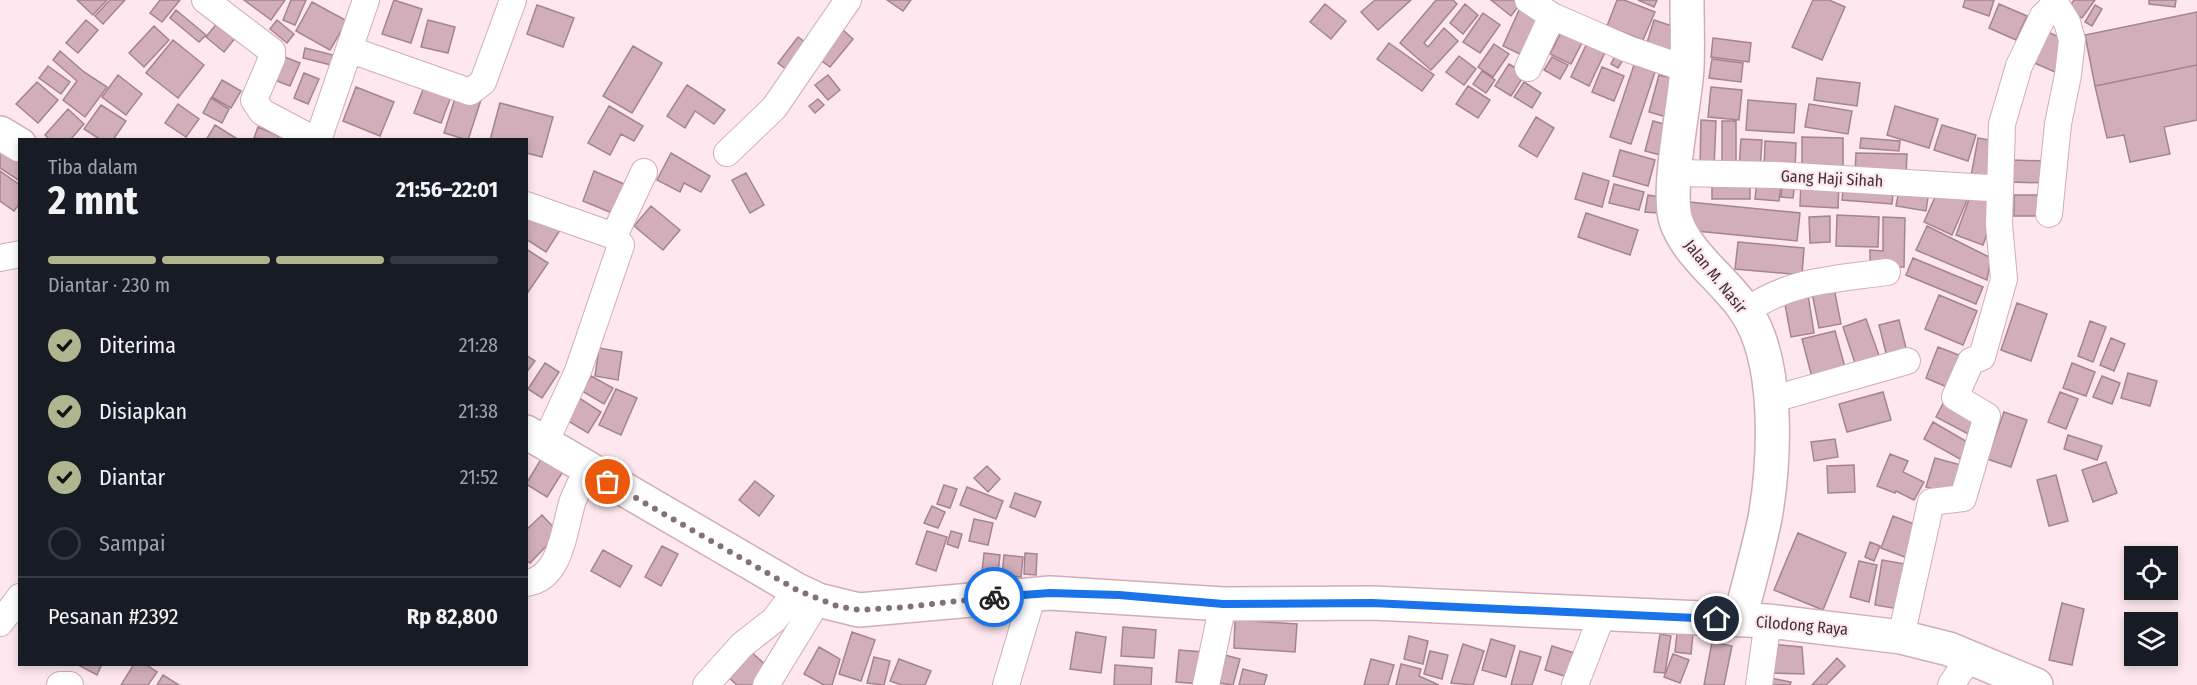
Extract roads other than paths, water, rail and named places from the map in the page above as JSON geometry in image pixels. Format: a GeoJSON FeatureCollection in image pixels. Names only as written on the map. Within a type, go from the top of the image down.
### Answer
{"type":"FeatureCollection","features":[{"type":"Feature","properties":{"kind":"street"},"geometry":{"type":"LineString","coordinates":[[205,0],[272,51],[272,58],[254,100],[262,112],[309,138],[351,50],[366,0]]}},
{"type":"Feature","properties":{"kind":"street"},"geometry":{"type":"LineString","coordinates":[[351,50],[470,92],[483,82],[513,0]]}},
{"type":"Feature","properties":{"kind":"street"},"geometry":{"type":"LineString","coordinates":[[727,153],[774,108],[848,0]]}},
{"type":"Feature","properties":{"kind":"street"},"geometry":{"type":"LineString","coordinates":[[1528,0],[1552,16],[1628,49],[1687,69]]}},
{"type":"Feature","properties":{"kind":"street","name":"Jalan M. Nasir"},"geometry":{"type":"LineString","coordinates":[[1687,0],[1687,69],[1676,173],[1675,220],[1686,243],[1746,311],[1760,339],[1769,369],[1770,467],[1754,620]]}},
{"type":"Feature","properties":{"kind":"street"},"geometry":{"type":"LineString","coordinates":[[1901,637],[1931,502],[1962,498],[1987,416],[1955,397],[1971,362],[1982,357],[2004,279],[1999,224],[2002,123],[2019,66],[2043,16],[2054,2],[2067,22],[2072,40],[2068,75],[2058,124],[2049,214]]}},
{"type":"Feature","properties":{"kind":"street"},"geometry":{"type":"LineString","coordinates":[[1528,68],[1552,16]]}},
{"type":"Feature","properties":{"kind":"street"},"geometry":{"type":"LineString","coordinates":[[0,133],[18,144]]}},
{"type":"Feature","properties":{"kind":"street"},"geometry":{"type":"LineString","coordinates":[[614,236],[644,172]]}},
{"type":"Feature","properties":{"kind":"street","name":"Gang Haji Sihah"},"geometry":{"type":"LineString","coordinates":[[1676,173],[1777,175],[1989,188]]}},
{"type":"Feature","properties":{"kind":"street"},"geometry":{"type":"LineString","coordinates":[[528,206],[614,236],[621,245],[578,371],[536,438]]}},
{"type":"Feature","properties":{"kind":"street"},"geometry":{"type":"LineString","coordinates":[[0,258],[18,254]]}},
{"type":"Feature","properties":{"kind":"street"},"geometry":{"type":"LineString","coordinates":[[1746,311],[1767,296],[1795,285],[1887,272]]}},
{"type":"Feature","properties":{"kind":"street"},"geometry":{"type":"LineString","coordinates":[[1770,400],[1907,361]]}},
{"type":"Feature","properties":{"kind":"street","name":"Cilodong Raya"},"geometry":{"type":"LineString","coordinates":[[536,438],[800,591],[859,610],[1033,594],[1119,595],[1223,604],[1372,603],[1754,620],[1901,637],[1949,649],[2036,685]]}},
{"type":"Feature","properties":{"kind":"street"},"geometry":{"type":"LineString","coordinates":[[528,583],[534,582],[552,566],[561,547],[573,501],[588,470]]}},
{"type":"Feature","properties":{"kind":"street"},"geometry":{"type":"LineString","coordinates":[[706,685],[742,645],[774,620],[800,591]]}},
{"type":"Feature","properties":{"kind":"street"},"geometry":{"type":"LineString","coordinates":[[766,685],[800,591]]}},
{"type":"Feature","properties":{"kind":"street"},"geometry":{"type":"LineString","coordinates":[[1006,685],[1033,594]]}},
{"type":"Feature","properties":{"kind":"street"},"geometry":{"type":"LineString","coordinates":[[0,623],[18,600]]}},
{"type":"Feature","properties":{"kind":"street"},"geometry":{"type":"LineString","coordinates":[[1206,685],[1223,604]]}},
{"type":"Feature","properties":{"kind":"street"},"geometry":{"type":"LineString","coordinates":[[1575,685],[1602,615]]}},
{"type":"Feature","properties":{"kind":"street"},"geometry":{"type":"LineString","coordinates":[[1754,620],[1759,685]]}},
{"type":"Feature","properties":{"kind":"street"},"geometry":{"type":"LineString","coordinates":[[1951,685],[1969,658]]}},
{"type":"Feature","properties":{"kind":"street"},"geometry":{"type":"LineString","coordinates":[[60,685],[70,685]]}}]}
